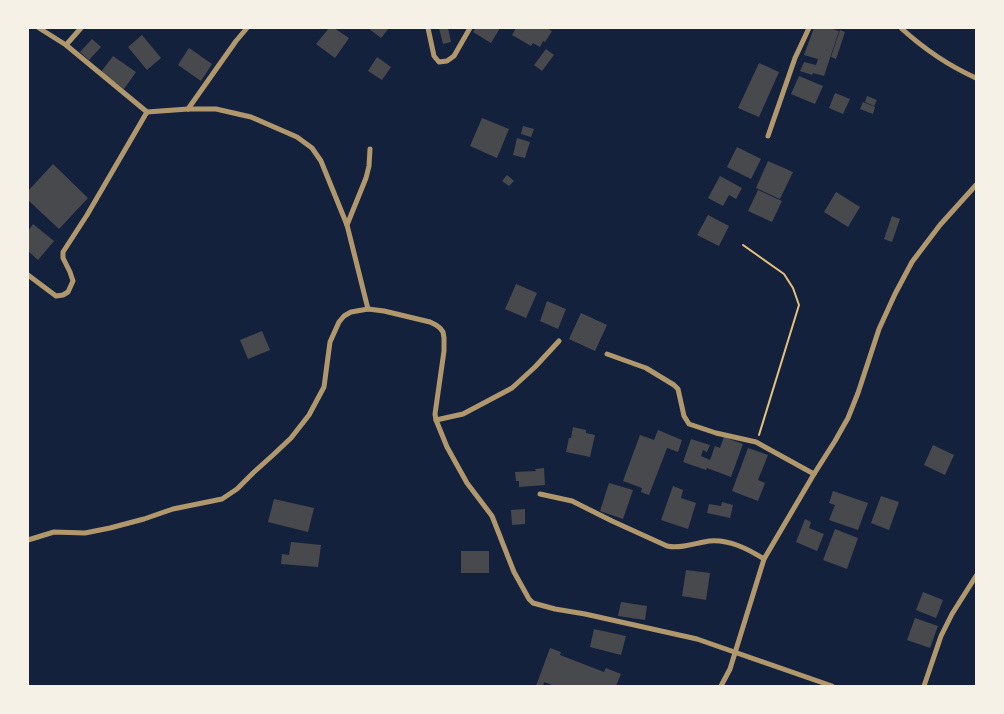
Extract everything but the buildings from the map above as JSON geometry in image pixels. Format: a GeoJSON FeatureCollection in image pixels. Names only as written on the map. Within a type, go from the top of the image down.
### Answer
{"type":"FeatureCollection","features":[{"type":"Feature","properties":{"kind":"street"},"geometry":{"type":"LineString","coordinates":[[39,28],[66,45],[147,112],[216,109],[251,117],[297,137],[312,148],[321,161],[347,225],[368,310]]}},
{"type":"Feature","properties":{"kind":"street"},"geometry":{"type":"LineString","coordinates":[[66,45],[81,28]]}},
{"type":"Feature","properties":{"kind":"street"},"geometry":{"type":"LineString","coordinates":[[188,109],[247,28]]}},
{"type":"Feature","properties":{"kind":"street"},"geometry":{"type":"LineString","coordinates":[[428,28],[434,56],[439,62],[447,61],[454,56],[470,28]]}},
{"type":"Feature","properties":{"kind":"street"},"geometry":{"type":"LineString","coordinates":[[768,136],[796,58],[809,28]]}},
{"type":"Feature","properties":{"kind":"street"},"geometry":{"type":"LineString","coordinates":[[900,28],[920,45],[956,69],[976,78]]}},
{"type":"Feature","properties":{"kind":"street"},"geometry":{"type":"LineString","coordinates":[[28,275],[56,296],[68,292],[73,281],[63,258],[63,252],[87,215],[147,112]]}},
{"type":"Feature","properties":{"kind":"street"},"geometry":{"type":"LineString","coordinates":[[347,225],[366,178],[370,149]]}},
{"type":"Feature","properties":{"kind":"street"},"geometry":{"type":"LineString","coordinates":[[721,686],[730,669],[764,559],[848,418],[880,329],[895,294],[912,262],[940,225],[976,185]]}},
{"type":"Feature","properties":{"kind":"street"},"geometry":{"type":"LineString","coordinates":[[28,540],[54,532],[84,533],[110,528],[173,509],[222,499],[237,489],[291,438],[309,415],[324,387],[330,342],[339,322],[344,316],[351,312],[384,311],[430,322],[443,332],[444,351],[435,414],[436,420],[447,447],[467,483],[492,516],[514,572],[526,595],[533,603],[680,635],[832,686]]}},
{"type":"Feature","properties":{"kind":"street"},"geometry":{"type":"LineString","coordinates":[[436,420],[463,414],[512,388],[536,367],[559,341]]}},
{"type":"Feature","properties":{"kind":"street"},"geometry":{"type":"LineString","coordinates":[[607,354],[646,368],[674,385],[678,389],[684,416],[689,424],[716,433],[756,442],[814,474]]}},
{"type":"Feature","properties":{"kind":"street"},"geometry":{"type":"LineString","coordinates":[[540,494],[572,501],[667,546],[679,547],[710,541],[721,541],[752,551],[764,559]]}},
{"type":"Feature","properties":{"kind":"street"},"geometry":{"type":"LineString","coordinates":[[924,686],[941,636],[952,614],[976,576]]}},
{"type":"Feature","properties":{"kind":"path"},"geometry":{"type":"LineString","coordinates":[[743,245],[784,274],[793,288],[799,305],[762,429],[756,442]]}}]}
